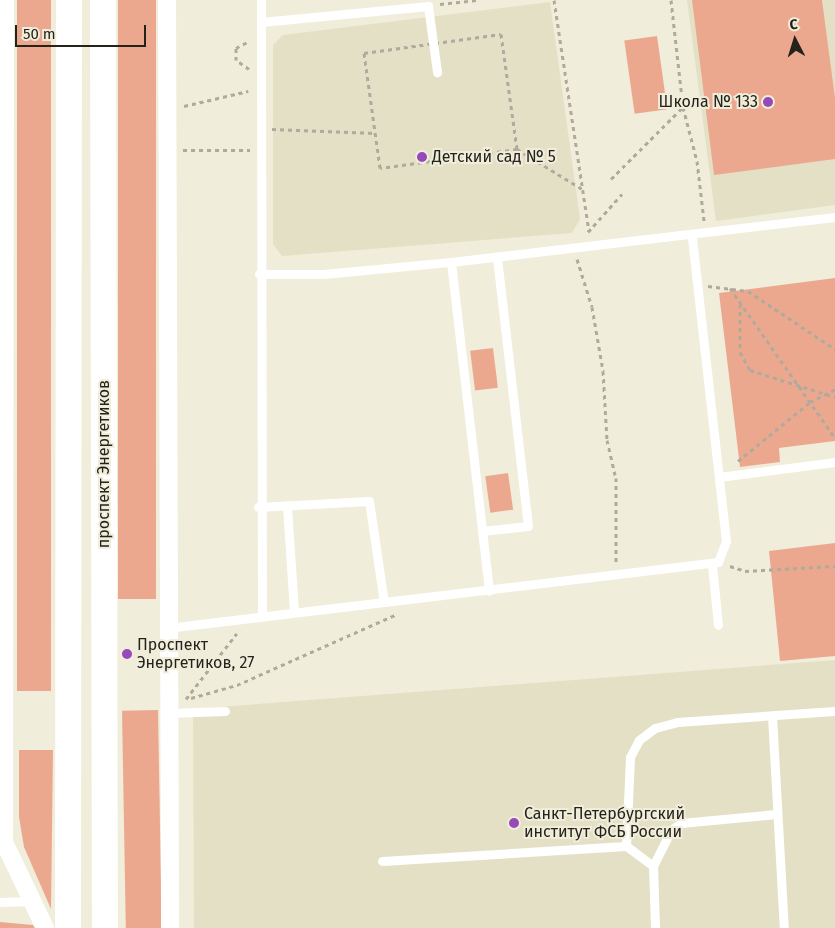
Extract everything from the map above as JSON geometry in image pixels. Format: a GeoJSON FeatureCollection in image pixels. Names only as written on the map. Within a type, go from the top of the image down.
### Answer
{"type":"FeatureCollection","features":[{"type":"Feature","properties":{"kind":"main road"},"geometry":{"type":"LineString","coordinates":[[68,928],[69,0]]}},
{"type":"Feature","properties":{"kind":"main road","name":"проспект Энергетиков"},"geometry":{"type":"LineString","coordinates":[[103,0],[105,928]]}},
{"type":"Feature","properties":{"kind":"street"},"geometry":{"type":"LineString","coordinates":[[6,0],[4,842],[45,928]]}},
{"type":"Feature","properties":{"kind":"street"},"geometry":{"type":"LineString","coordinates":[[167,0],[167,628],[170,928]]}},
{"type":"Feature","properties":{"kind":"lane"},"geometry":{"type":"LineString","coordinates":[[261,0],[258,150],[258,507],[262,616]]}},
{"type":"Feature","properties":{"kind":"lane"},"geometry":{"type":"LineString","coordinates":[[261,22],[428,6],[437,72]]}},
{"type":"Feature","properties":{"kind":"lane"},"geometry":{"type":"LineString","coordinates":[[259,274],[323,274],[451,262],[692,237],[835,217]]}},
{"type":"Feature","properties":{"kind":"lane"},"geometry":{"type":"LineString","coordinates":[[692,237],[726,542],[715,563],[718,625]]}},
{"type":"Feature","properties":{"kind":"lane"},"geometry":{"type":"LineString","coordinates":[[482,531],[528,526],[497,257]]}},
{"type":"Feature","properties":{"kind":"lane"},"geometry":{"type":"LineString","coordinates":[[451,262],[489,591]]}},
{"type":"Feature","properties":{"kind":"lane"},"geometry":{"type":"LineString","coordinates":[[719,477],[835,462]]}},
{"type":"Feature","properties":{"kind":"lane"},"geometry":{"type":"LineString","coordinates":[[258,507],[369,501],[384,602]]}},
{"type":"Feature","properties":{"kind":"lane"},"geometry":{"type":"LineString","coordinates":[[287,506],[294,612]]}},
{"type":"Feature","properties":{"kind":"lane"},"geometry":{"type":"LineString","coordinates":[[167,628],[715,563]]}},
{"type":"Feature","properties":{"kind":"lane"},"geometry":{"type":"LineString","coordinates":[[626,846],[630,757],[639,740],[655,728],[677,722],[835,710]]}},
{"type":"Feature","properties":{"kind":"lane"},"geometry":{"type":"LineString","coordinates":[[168,713],[225,711]]}},
{"type":"Feature","properties":{"kind":"lane"},"geometry":{"type":"LineString","coordinates":[[772,716],[784,928]]}},
{"type":"Feature","properties":{"kind":"lane"},"geometry":{"type":"LineString","coordinates":[[655,928],[653,866],[671,830],[681,822],[777,814]]}},
{"type":"Feature","properties":{"kind":"lane"},"geometry":{"type":"LineString","coordinates":[[382,861],[626,846],[653,866]]}},
{"type":"Feature","properties":{"kind":"lane"},"geometry":{"type":"LineString","coordinates":[[0,902],[31,901]]}},
{"type":"Feature","properties":{"kind":"path"},"geometry":{"type":"LineString","coordinates":[[428,6],[477,0]]}},
{"type":"Feature","properties":{"kind":"path"},"geometry":{"type":"LineString","coordinates":[[554,0],[589,232]]}},
{"type":"Feature","properties":{"kind":"path"},"geometry":{"type":"LineString","coordinates":[[671,0],[683,107],[697,161],[706,235]]}},
{"type":"Feature","properties":{"kind":"path"},"geometry":{"type":"LineString","coordinates":[[517,149],[501,34],[364,53],[380,168],[517,149],[583,189]]}},
{"type":"Feature","properties":{"kind":"path"},"geometry":{"type":"LineString","coordinates":[[260,77],[236,60],[236,48],[261,35]]}},
{"type":"Feature","properties":{"kind":"path"},"geometry":{"type":"LineString","coordinates":[[183,107],[260,89]]}},
{"type":"Feature","properties":{"kind":"path"},"geometry":{"type":"LineString","coordinates":[[611,179],[683,107]]}},
{"type":"Feature","properties":{"kind":"path"},"geometry":{"type":"LineString","coordinates":[[259,128],[375,133]]}},
{"type":"Feature","properties":{"kind":"path"},"geometry":{"type":"LineString","coordinates":[[183,150],[258,150]]}},
{"type":"Feature","properties":{"kind":"path"},"geometry":{"type":"LineString","coordinates":[[616,576],[616,478],[607,440],[603,371],[592,307],[572,250],[622,194]]}},
{"type":"Feature","properties":{"kind":"path"},"geometry":{"type":"LineString","coordinates":[[698,285],[748,291],[835,349]]}},
{"type":"Feature","properties":{"kind":"path"},"geometry":{"type":"LineString","coordinates":[[730,288],[835,438]]}},
{"type":"Feature","properties":{"kind":"path"},"geometry":{"type":"LineString","coordinates":[[740,303],[742,362],[750,370],[827,393],[835,398]]}},
{"type":"Feature","properties":{"kind":"path"},"geometry":{"type":"LineString","coordinates":[[719,477],[810,402],[835,389]]}},
{"type":"Feature","properties":{"kind":"path"},"geometry":{"type":"LineString","coordinates":[[715,563],[745,571],[835,566]]}},
{"type":"Feature","properties":{"kind":"path"},"geometry":{"type":"LineString","coordinates":[[250,617],[186,700],[237,685],[355,629],[413,609],[416,599]]}},
{"type":"Feature","properties":{"kind":"shaded area"},"geometry":{"type":"Polygon","coordinates":[[[17,0],[51,0],[51,691],[17,691],[17,0]]]}},
{"type":"Feature","properties":{"kind":"shaded area"},"geometry":{"type":"Polygon","coordinates":[[[118,0],[156,0],[156,599],[118,599],[118,0]]]}},
{"type":"Feature","properties":{"kind":"shaded area","name":"Школа № 133"},"geometry":{"type":"Polygon","coordinates":[[[687,0],[835,0],[835,205],[716,221],[687,0]]]}},
{"type":"Feature","properties":{"kind":"shaded area","name":"Школа № 133"},"geometry":{"type":"Polygon","coordinates":[[[692,0],[822,0],[835,98],[835,159],[714,175],[692,0]]]}},
{"type":"Feature","properties":{"kind":"shaded area","name":"Детский сад № 5"},"geometry":{"type":"Polygon","coordinates":[[[550,2],[580,219],[572,233],[282,256],[273,244],[273,45],[283,35],[550,2]]]}},
{"type":"Feature","properties":{"kind":"shaded area"},"geometry":{"type":"Polygon","coordinates":[[[657,36],[667,109],[635,114],[624,41],[657,36]]]}},
{"type":"Feature","properties":{"kind":"shaded area"},"geometry":{"type":"Polygon","coordinates":[[[835,278],[835,441],[779,448],[780,462],[740,467],[719,293],[835,278]]]}},
{"type":"Feature","properties":{"kind":"shaded area"},"geometry":{"type":"Polygon","coordinates":[[[493,348],[498,388],[475,391],[470,351],[493,348]]]}},
{"type":"Feature","properties":{"kind":"shaded area"},"geometry":{"type":"Polygon","coordinates":[[[508,473],[513,510],[490,513],[485,476],[508,473]]]}},
{"type":"Feature","properties":{"kind":"shaded area"},"geometry":{"type":"Polygon","coordinates":[[[835,543],[835,656],[780,661],[769,551],[835,543]]]}},
{"type":"Feature","properties":{"kind":"shaded area","name":"Санкт-Петербургский институт ФСБ России"},"geometry":{"type":"Polygon","coordinates":[[[835,660],[835,928],[194,928],[193,709],[835,660]]]}},
{"type":"Feature","properties":{"kind":"shaded area"},"geometry":{"type":"Polygon","coordinates":[[[158,710],[162,928],[126,928],[122,711],[158,710]]]}},
{"type":"Feature","properties":{"kind":"shaded area"},"geometry":{"type":"Polygon","coordinates":[[[19,750],[53,750],[51,909],[24,847],[19,817],[19,750]]]}},
{"type":"Feature","properties":{"kind":"shaded area"},"geometry":{"type":"Polygon","coordinates":[[[0,922],[33,925],[35,928],[0,928],[0,922]]]}},
{"type":"Feature","properties":{"kind":"place","name":"Школа № 133"},"geometry":{"type":"Point","coordinates":[768,102]}},
{"type":"Feature","properties":{"kind":"place","name":"Детский сад № 5"},"geometry":{"type":"Point","coordinates":[422,157]}},
{"type":"Feature","properties":{"kind":"place","name":"Проспект Энергетиков, 27"},"geometry":{"type":"Point","coordinates":[127,654]}},
{"type":"Feature","properties":{"kind":"place","name":"Санкт-Петербургский институт ФСБ России"},"geometry":{"type":"Point","coordinates":[514,823]}}]}
